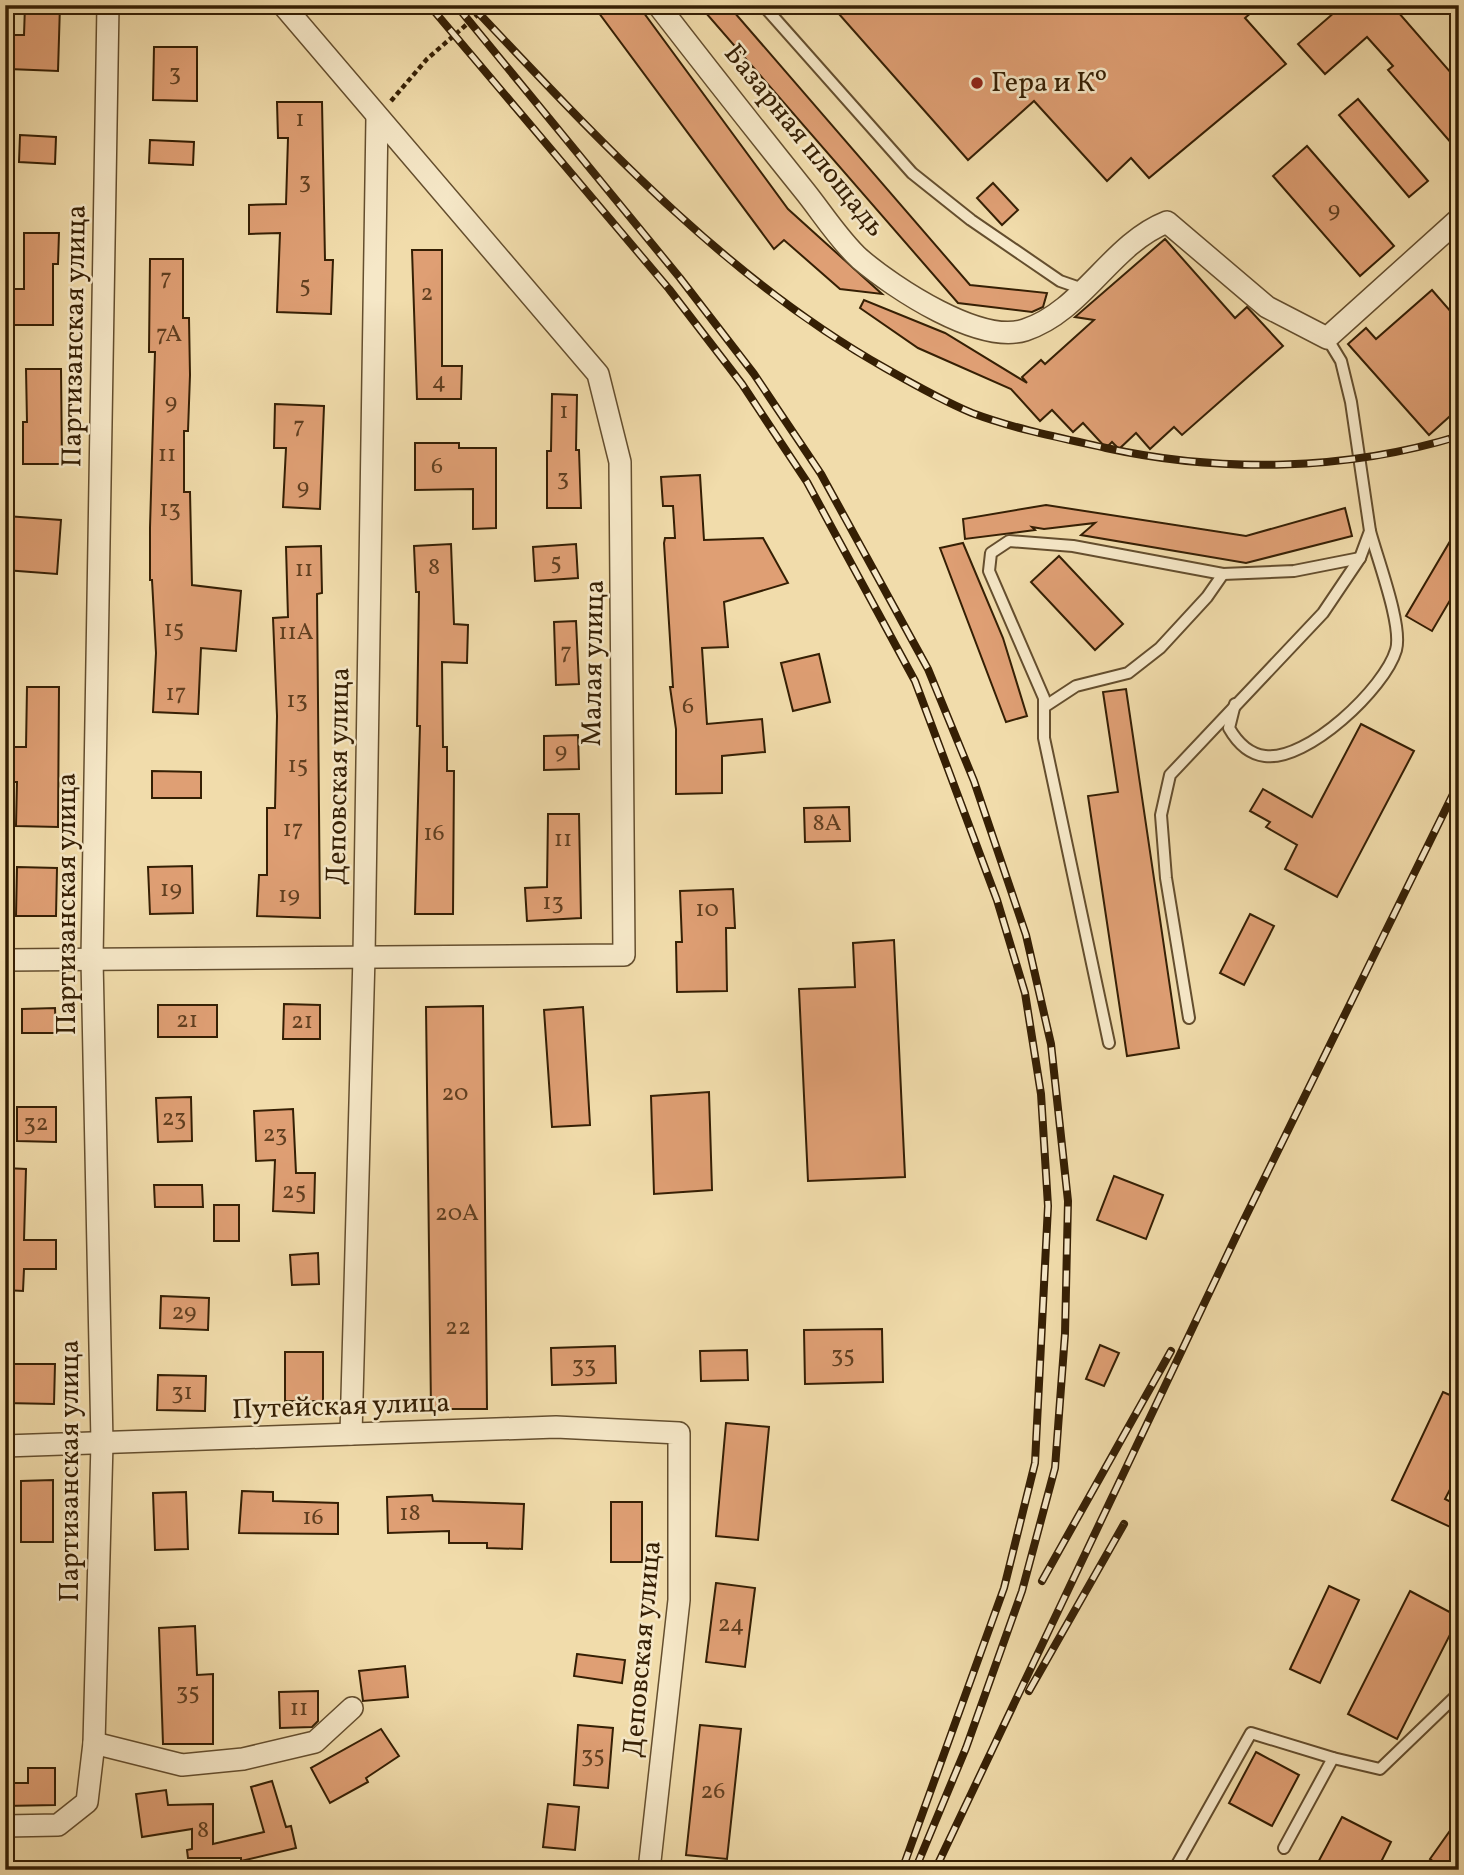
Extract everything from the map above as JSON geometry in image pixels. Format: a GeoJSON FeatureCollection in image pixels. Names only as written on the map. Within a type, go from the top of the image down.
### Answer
{"type":"FeatureCollection","features":[{"type":"Feature","properties":{"kind":"street","name":"Партизанская улица"},"geometry":{"type":"LineString","coordinates":[[5,1826],[58,1825],[87,1802],[94,1743],[102,1443],[92,959],[108,5]]}},
{"type":"Feature","properties":{"kind":"street"},"geometry":{"type":"LineString","coordinates":[[283,5],[377,117]]}},
{"type":"Feature","properties":{"kind":"street","name":"Базарная площадь"},"geometry":{"type":"LineString","coordinates":[[658,5],[859,258],[928,305],[962,323],[1009,335],[1028,329],[1055,313],[1144,231],[1167,222],[1267,307],[1327,338]]}},
{"type":"Feature","properties":{"kind":"street","name":"Малая улица"},"geometry":{"type":"LineString","coordinates":[[364,956],[624,955],[620,462],[598,374],[377,117]]}},
{"type":"Feature","properties":{"kind":"street","name":"Деповская улица"},"geometry":{"type":"LineString","coordinates":[[351,1434],[364,956],[377,117]]}},
{"type":"Feature","properties":{"kind":"street"},"geometry":{"type":"LineString","coordinates":[[1327,338],[1459,219]]}},
{"type":"Feature","properties":{"kind":"street"},"geometry":{"type":"LineString","coordinates":[[5,960],[364,956]]}},
{"type":"Feature","properties":{"kind":"street","name":"Путейская улица"},"geometry":{"type":"LineString","coordinates":[[5,1446],[555,1427],[679,1433]]}},
{"type":"Feature","properties":{"kind":"street","name":"Деповская улица"},"geometry":{"type":"LineString","coordinates":[[649,1870],[679,1600],[679,1433]]}},
{"type":"Feature","properties":{"kind":"street"},"geometry":{"type":"LineString","coordinates":[[94,1743],[182,1765],[243,1759],[315,1742],[352,1708]]}},
{"type":"Feature","properties":{"kind":"lane"},"geometry":{"type":"LineString","coordinates":[[763,5],[912,173],[971,220],[1060,281],[1083,289]]}},
{"type":"Feature","properties":{"kind":"lane"},"geometry":{"type":"LineString","coordinates":[[1236,703],[1229,728],[1236,739],[1248,750],[1266,756],[1284,754],[1312,742],[1357,706],[1384,676],[1397,648],[1395,615],[1370,531],[1351,402],[1341,361],[1327,338]]}},
{"type":"Feature","properties":{"kind":"lane"},"geometry":{"type":"LineString","coordinates":[[1189,1018],[1166,878],[1161,815],[1170,775],[1323,613],[1360,558],[1370,531]]}},
{"type":"Feature","properties":{"kind":"lane"},"geometry":{"type":"LineString","coordinates":[[1109,1042],[1044,738],[1044,698],[989,571],[991,553],[1009,541],[1073,546],[1223,573],[1294,571],[1360,558]]}},
{"type":"Feature","properties":{"kind":"lane"},"geometry":{"type":"LineString","coordinates":[[1044,707],[1076,686],[1128,673],[1160,648],[1207,597],[1223,573]]}},
{"type":"Feature","properties":{"kind":"lane"},"geometry":{"type":"LineString","coordinates":[[1174,1870],[1251,1733],[1380,1769],[1459,1693]]}},
{"type":"Feature","properties":{"kind":"lane"},"geometry":{"type":"LineString","coordinates":[[1284,1848],[1333,1758]]}},
{"type":"Feature","properties":{"kind":"path"},"geometry":{"type":"LineString","coordinates":[[377,117],[427,59],[489,5]]}},
{"type":"Feature","properties":{"kind":"building"},"geometry":{"type":"Polygon","coordinates":[[[25,5],[60,5],[58,71],[9,69],[10,35],[24,35],[25,5]]]}},
{"type":"Feature","properties":{"kind":"building"},"geometry":{"type":"Polygon","coordinates":[[[593,5],[638,5],[788,209],[882,294],[840,289],[784,240],[774,249],[593,5]]]}},
{"type":"Feature","properties":{"kind":"building"},"geometry":{"type":"Polygon","coordinates":[[[699,5],[728,5],[970,285],[1047,293],[1043,307],[1032,312],[958,303],[699,5]]]}},
{"type":"Feature","properties":{"kind":"building"},"geometry":{"type":"Polygon","coordinates":[[[831,5],[1260,5],[1245,18],[1286,64],[1149,178],[1131,158],[1107,181],[1034,101],[968,160],[831,5]]]}},
{"type":"Feature","properties":{"kind":"building"},"geometry":{"type":"Polygon","coordinates":[[[1343,5],[1392,5],[1459,82],[1459,152],[1388,70],[1393,66],[1367,37],[1325,74],[1298,44],[1343,5]]]}},
{"type":"Feature","properties":{"kind":"building"},"geometry":{"type":"Polygon","coordinates":[[[154,47],[197,47],[197,101],[153,100],[154,47]]]}},
{"type":"Feature","properties":{"kind":"building"},"geometry":{"type":"Polygon","coordinates":[[[1358,99],[1428,181],[1409,197],[1339,115],[1358,99]]]}},
{"type":"Feature","properties":{"kind":"building"},"geometry":{"type":"Polygon","coordinates":[[[277,102],[322,102],[325,260],[333,260],[331,314],[277,312],[280,233],[249,234],[249,205],[286,204],[288,138],[278,138],[277,102]]]}},
{"type":"Feature","properties":{"kind":"building"},"geometry":{"type":"Polygon","coordinates":[[[20,135],[56,137],[55,164],[19,162],[20,135]]]}},
{"type":"Feature","properties":{"kind":"building"},"geometry":{"type":"Polygon","coordinates":[[[150,140],[194,142],[193,165],[149,163],[150,140]]]}},
{"type":"Feature","properties":{"kind":"building"},"geometry":{"type":"Polygon","coordinates":[[[1307,146],[1394,246],[1360,276],[1273,176],[1307,146]]]}},
{"type":"Feature","properties":{"kind":"building"},"geometry":{"type":"Polygon","coordinates":[[[993,183],[1018,210],[1002,225],[977,198],[993,183]]]}},
{"type":"Feature","properties":{"kind":"building"},"geometry":{"type":"Polygon","coordinates":[[[24,233],[59,233],[58,264],[53,264],[53,325],[8,325],[7,289],[24,289],[24,233]]]}},
{"type":"Feature","properties":{"kind":"building"},"geometry":{"type":"Polygon","coordinates":[[[1165,239],[1235,318],[1247,307],[1283,346],[1182,435],[1174,427],[1150,449],[1136,433],[1119,449],[1112,442],[1106,448],[1083,423],[1073,432],[1052,410],[1040,421],[1011,389],[918,348],[860,308],[864,300],[945,333],[1027,383],[1022,377],[1041,360],[1045,364],[1094,320],[1075,317],[1165,239]]]}},
{"type":"Feature","properties":{"kind":"building"},"geometry":{"type":"Polygon","coordinates":[[[412,250],[442,250],[442,366],[462,366],[461,399],[417,399],[412,250]]]}},
{"type":"Feature","properties":{"kind":"building"},"geometry":{"type":"Polygon","coordinates":[[[150,259],[183,259],[183,318],[189,318],[190,375],[188,431],[184,431],[184,492],[190,492],[192,585],[241,591],[236,651],[201,648],[198,714],[153,712],[156,653],[150,580],[150,528],[155,352],[149,352],[150,259]]]}},
{"type":"Feature","properties":{"kind":"building"},"geometry":{"type":"Polygon","coordinates":[[[1432,290],[1459,321],[1459,408],[1429,435],[1348,344],[1366,328],[1376,339],[1432,290]]]}},
{"type":"Feature","properties":{"kind":"building"},"geometry":{"type":"Polygon","coordinates":[[[26,369],[61,369],[62,464],[23,464],[23,422],[27,422],[26,369]]]}},
{"type":"Feature","properties":{"kind":"building"},"geometry":{"type":"Polygon","coordinates":[[[552,394],[577,395],[576,450],[579,450],[581,508],[547,508],[547,451],[551,451],[552,394]]]}},
{"type":"Feature","properties":{"kind":"building"},"geometry":{"type":"Polygon","coordinates":[[[275,404],[324,406],[320,509],[283,507],[286,448],[274,448],[275,404]]]}},
{"type":"Feature","properties":{"kind":"building"},"geometry":{"type":"Polygon","coordinates":[[[415,443],[459,443],[459,448],[496,448],[496,528],[473,529],[473,489],[415,490],[415,443]]]}},
{"type":"Feature","properties":{"kind":"building"},"geometry":{"type":"Polygon","coordinates":[[[700,475],[704,540],[763,538],[788,583],[724,602],[728,647],[702,648],[707,724],[762,719],[765,752],[722,756],[722,793],[676,794],[676,729],[670,687],[673,687],[664,543],[665,538],[675,538],[673,506],[663,506],[661,477],[700,475]]]}},
{"type":"Feature","properties":{"kind":"building"},"geometry":{"type":"Polygon","coordinates":[[[1046,505],[1246,536],[1345,508],[1352,536],[1246,563],[1081,535],[1095,523],[1044,529],[1032,527],[1035,530],[965,539],[963,519],[1046,505]]]}},
{"type":"Feature","properties":{"kind":"building"},"geometry":{"type":"Polygon","coordinates":[[[6,516],[61,520],[57,574],[5,570],[6,516]]]}},
{"type":"Feature","properties":{"kind":"building"},"geometry":{"type":"Polygon","coordinates":[[[1459,526],[1459,585],[1432,631],[1406,616],[1459,526]]]}},
{"type":"Feature","properties":{"kind":"building"},"geometry":{"type":"Polygon","coordinates":[[[963,543],[1003,638],[1027,716],[1006,722],[940,548],[963,543]]]}},
{"type":"Feature","properties":{"kind":"building"},"geometry":{"type":"Polygon","coordinates":[[[451,544],[454,624],[468,625],[467,663],[442,662],[443,747],[447,747],[447,771],[454,771],[453,914],[415,914],[420,726],[417,726],[419,592],[416,592],[414,546],[451,544]]]}},
{"type":"Feature","properties":{"kind":"building"},"geometry":{"type":"Polygon","coordinates":[[[576,544],[578,578],[535,581],[533,547],[576,544]]]}},
{"type":"Feature","properties":{"kind":"building"},"geometry":{"type":"Polygon","coordinates":[[[321,546],[322,593],[317,594],[320,918],[257,916],[259,875],[267,875],[267,808],[275,808],[277,716],[273,618],[288,617],[286,547],[321,546]]]}},
{"type":"Feature","properties":{"kind":"building"},"geometry":{"type":"Polygon","coordinates":[[[1059,556],[1123,624],[1095,650],[1031,582],[1059,556]]]}},
{"type":"Feature","properties":{"kind":"building"},"geometry":{"type":"Polygon","coordinates":[[[576,621],[579,684],[556,685],[554,622],[576,621]]]}},
{"type":"Feature","properties":{"kind":"building"},"geometry":{"type":"Polygon","coordinates":[[[819,654],[830,702],[793,711],[781,663],[819,654]]]}},
{"type":"Feature","properties":{"kind":"building"},"geometry":{"type":"Polygon","coordinates":[[[27,687],[59,687],[58,827],[16,826],[17,782],[13,782],[13,747],[26,747],[27,687]]]}},
{"type":"Feature","properties":{"kind":"building"},"geometry":{"type":"Polygon","coordinates":[[[1126,689],[1179,1048],[1127,1056],[1088,796],[1118,792],[1103,692],[1126,689]]]}},
{"type":"Feature","properties":{"kind":"building"},"geometry":{"type":"Polygon","coordinates":[[[1361,724],[1414,751],[1337,897],[1285,869],[1297,845],[1266,827],[1270,822],[1250,811],[1263,789],[1312,817],[1361,724]]]}},
{"type":"Feature","properties":{"kind":"building"},"geometry":{"type":"Polygon","coordinates":[[[578,735],[579,769],[544,770],[544,736],[578,735]]]}},
{"type":"Feature","properties":{"kind":"building"},"geometry":{"type":"Polygon","coordinates":[[[152,771],[201,772],[201,798],[152,798],[152,771]]]}},
{"type":"Feature","properties":{"kind":"building"},"geometry":{"type":"Polygon","coordinates":[[[849,807],[850,841],[805,842],[804,808],[849,807]]]}},
{"type":"Feature","properties":{"kind":"building"},"geometry":{"type":"Polygon","coordinates":[[[548,814],[579,814],[581,918],[527,921],[525,888],[547,887],[548,814]]]}},
{"type":"Feature","properties":{"kind":"building"},"geometry":{"type":"Polygon","coordinates":[[[192,866],[193,913],[150,914],[148,867],[192,866]]]}},
{"type":"Feature","properties":{"kind":"building"},"geometry":{"type":"Polygon","coordinates":[[[17,867],[57,868],[56,916],[16,916],[17,867]]]}},
{"type":"Feature","properties":{"kind":"building"},"geometry":{"type":"Polygon","coordinates":[[[733,889],[735,928],[726,928],[727,991],[677,992],[676,942],[682,942],[680,891],[733,889]]]}},
{"type":"Feature","properties":{"kind":"building"},"geometry":{"type":"Polygon","coordinates":[[[1250,914],[1274,926],[1244,985],[1220,973],[1250,914]]]}},
{"type":"Feature","properties":{"kind":"building"},"geometry":{"type":"Polygon","coordinates":[[[894,940],[905,1177],[808,1181],[799,989],[855,987],[853,943],[894,940]]]}},
{"type":"Feature","properties":{"kind":"building"},"geometry":{"type":"Polygon","coordinates":[[[284,1004],[320,1005],[320,1039],[283,1039],[284,1004]]]}},
{"type":"Feature","properties":{"kind":"building"},"geometry":{"type":"Polygon","coordinates":[[[158,1005],[217,1005],[217,1037],[158,1037],[158,1005]]]}},
{"type":"Feature","properties":{"kind":"building"},"geometry":{"type":"Polygon","coordinates":[[[483,1006],[487,1409],[431,1409],[426,1007],[483,1006]]]}},
{"type":"Feature","properties":{"kind":"building"},"geometry":{"type":"Polygon","coordinates":[[[583,1007],[590,1125],[552,1127],[544,1010],[583,1007]]]}},
{"type":"Feature","properties":{"kind":"building"},"geometry":{"type":"Polygon","coordinates":[[[55,1008],[56,1033],[22,1033],[22,1009],[55,1008]]]}},
{"type":"Feature","properties":{"kind":"building"},"geometry":{"type":"Polygon","coordinates":[[[709,1092],[712,1190],[654,1194],[651,1096],[709,1092]]]}},
{"type":"Feature","properties":{"kind":"building"},"geometry":{"type":"Polygon","coordinates":[[[191,1097],[192,1141],[158,1142],[156,1098],[191,1097]]]}},
{"type":"Feature","properties":{"kind":"building"},"geometry":{"type":"Polygon","coordinates":[[[17,1107],[56,1107],[56,1142],[17,1141],[17,1107]]]}},
{"type":"Feature","properties":{"kind":"building"},"geometry":{"type":"Polygon","coordinates":[[[293,1109],[296,1173],[315,1173],[314,1213],[273,1211],[275,1160],[256,1161],[254,1111],[293,1109]]]}},
{"type":"Feature","properties":{"kind":"building"},"geometry":{"type":"Polygon","coordinates":[[[5,1168],[26,1169],[24,1240],[56,1240],[56,1269],[24,1269],[23,1291],[5,1290],[5,1168]]]}},
{"type":"Feature","properties":{"kind":"building"},"geometry":{"type":"Polygon","coordinates":[[[1114,1176],[1163,1195],[1146,1239],[1097,1220],[1114,1176]]]}},
{"type":"Feature","properties":{"kind":"building"},"geometry":{"type":"Polygon","coordinates":[[[154,1185],[202,1185],[203,1207],[155,1207],[154,1185]]]}},
{"type":"Feature","properties":{"kind":"building"},"geometry":{"type":"Polygon","coordinates":[[[214,1205],[239,1205],[239,1241],[214,1241],[214,1205]]]}},
{"type":"Feature","properties":{"kind":"building"},"geometry":{"type":"Polygon","coordinates":[[[318,1253],[319,1284],[292,1285],[290,1255],[318,1253]]]}},
{"type":"Feature","properties":{"kind":"building"},"geometry":{"type":"Polygon","coordinates":[[[161,1296],[209,1298],[208,1330],[160,1328],[161,1296]]]}},
{"type":"Feature","properties":{"kind":"building"},"geometry":{"type":"Polygon","coordinates":[[[882,1329],[883,1382],[805,1384],[804,1330],[882,1329]]]}},
{"type":"Feature","properties":{"kind":"building"},"geometry":{"type":"Polygon","coordinates":[[[1100,1345],[1119,1353],[1104,1386],[1086,1379],[1100,1345]]]}},
{"type":"Feature","properties":{"kind":"building"},"geometry":{"type":"Polygon","coordinates":[[[615,1346],[616,1383],[552,1385],[551,1348],[615,1346]]]}},
{"type":"Feature","properties":{"kind":"building"},"geometry":{"type":"Polygon","coordinates":[[[747,1350],[748,1380],[701,1381],[700,1351],[747,1350]]]}},
{"type":"Feature","properties":{"kind":"building"},"geometry":{"type":"Polygon","coordinates":[[[285,1352],[323,1352],[323,1401],[285,1401],[285,1352]]]}},
{"type":"Feature","properties":{"kind":"building"},"geometry":{"type":"Polygon","coordinates":[[[5,1364],[55,1364],[54,1404],[5,1403],[5,1364]]]}},
{"type":"Feature","properties":{"kind":"building"},"geometry":{"type":"Polygon","coordinates":[[[158,1375],[206,1376],[205,1411],[157,1410],[158,1375]]]}},
{"type":"Feature","properties":{"kind":"building"},"geometry":{"type":"Polygon","coordinates":[[[1443,1392],[1459,1399],[1459,1472],[1445,1499],[1459,1506],[1459,1531],[1392,1500],[1443,1392]]]}},
{"type":"Feature","properties":{"kind":"building"},"geometry":{"type":"Polygon","coordinates":[[[726,1423],[769,1427],[758,1540],[716,1536],[726,1423]]]}},
{"type":"Feature","properties":{"kind":"building"},"geometry":{"type":"Polygon","coordinates":[[[53,1480],[53,1542],[21,1542],[21,1481],[53,1480]]]}},
{"type":"Feature","properties":{"kind":"building"},"geometry":{"type":"Polygon","coordinates":[[[242,1491],[273,1492],[273,1501],[338,1503],[338,1534],[239,1533],[242,1491]]]}},
{"type":"Feature","properties":{"kind":"building"},"geometry":{"type":"Polygon","coordinates":[[[186,1492],[188,1549],[155,1550],[153,1493],[186,1492]]]}},
{"type":"Feature","properties":{"kind":"building"},"geometry":{"type":"Polygon","coordinates":[[[432,1495],[433,1501],[524,1504],[522,1549],[487,1548],[487,1543],[449,1543],[449,1531],[388,1533],[387,1497],[432,1495]]]}},
{"type":"Feature","properties":{"kind":"building"},"geometry":{"type":"Polygon","coordinates":[[[611,1502],[642,1502],[642,1562],[611,1562],[611,1502]]]}},
{"type":"Feature","properties":{"kind":"building"},"geometry":{"type":"Polygon","coordinates":[[[716,1583],[755,1588],[745,1667],[706,1662],[716,1583]]]}},
{"type":"Feature","properties":{"kind":"building"},"geometry":{"type":"Polygon","coordinates":[[[1329,1586],[1359,1600],[1320,1683],[1290,1669],[1329,1586]]]}},
{"type":"Feature","properties":{"kind":"building"},"geometry":{"type":"Polygon","coordinates":[[[1410,1591],[1459,1617],[1397,1739],[1348,1714],[1410,1591]]]}},
{"type":"Feature","properties":{"kind":"building"},"geometry":{"type":"Polygon","coordinates":[[[195,1626],[197,1675],[213,1674],[213,1744],[163,1744],[159,1628],[195,1626]]]}},
{"type":"Feature","properties":{"kind":"building"},"geometry":{"type":"Polygon","coordinates":[[[577,1654],[625,1660],[622,1683],[574,1676],[577,1654]]]}},
{"type":"Feature","properties":{"kind":"building"},"geometry":{"type":"Polygon","coordinates":[[[405,1666],[408,1697],[363,1701],[359,1671],[405,1666]]]}},
{"type":"Feature","properties":{"kind":"building"},"geometry":{"type":"Polygon","coordinates":[[[318,1691],[318,1721],[312,1727],[280,1728],[279,1692],[318,1691]]]}},
{"type":"Feature","properties":{"kind":"building"},"geometry":{"type":"Polygon","coordinates":[[[578,1725],[613,1728],[608,1788],[574,1785],[578,1725]]]}},
{"type":"Feature","properties":{"kind":"building"},"geometry":{"type":"Polygon","coordinates":[[[700,1725],[741,1729],[727,1859],[686,1855],[700,1725]]]}},
{"type":"Feature","properties":{"kind":"building"},"geometry":{"type":"Polygon","coordinates":[[[381,1729],[399,1756],[366,1778],[368,1782],[330,1803],[311,1768],[381,1729]]]}},
{"type":"Feature","properties":{"kind":"building"},"geometry":{"type":"Polygon","coordinates":[[[1256,1752],[1299,1775],[1272,1826],[1229,1803],[1256,1752]]]}},
{"type":"Feature","properties":{"kind":"building"},"geometry":{"type":"Polygon","coordinates":[[[28,1768],[55,1768],[55,1805],[5,1806],[5,1783],[28,1783],[28,1768]]]}},
{"type":"Feature","properties":{"kind":"building"},"geometry":{"type":"Polygon","coordinates":[[[272,1781],[286,1827],[291,1826],[296,1848],[241,1861],[241,1858],[188,1858],[187,1850],[192,1849],[192,1829],[142,1837],[136,1794],[166,1790],[168,1805],[213,1804],[213,1844],[264,1832],[251,1787],[272,1781]]]}},
{"type":"Feature","properties":{"kind":"building"},"geometry":{"type":"Polygon","coordinates":[[[548,1804],[579,1807],[575,1850],[543,1847],[548,1804]]]}},
{"type":"Feature","properties":{"kind":"building"},"geometry":{"type":"Polygon","coordinates":[[[1342,1817],[1391,1842],[1377,1870],[1314,1870],[1342,1817]]]}},
{"type":"Feature","properties":{"kind":"building"},"geometry":{"type":"Polygon","coordinates":[[[1459,1818],[1459,1870],[1445,1870],[1430,1859],[1459,1818]]]}},
{"type":"Feature","properties":{"kind":"railway"},"geometry":{"type":"LineString","coordinates":[[429,5],[669,289],[742,384],[807,482],[915,681],[997,900],[1025,993],[1041,1094],[1048,1206],[1035,1463],[1004,1588],[902,1870]]}},
{"type":"Feature","properties":{"kind":"railway"},"geometry":{"type":"LineString","coordinates":[[456,5],[680,278],[754,374],[821,474],[928,669],[974,781],[1026,935],[1051,1044],[1068,1201],[1065,1334],[1055,1468],[1022,1591],[966,1748],[915,1870]]}},
{"type":"Feature","properties":{"kind":"railway"},"geometry":{"type":"LineString","coordinates":[[471,5],[615,154],[716,248],[770,292],[826,332],[896,374],[961,408],[988,419],[1106,448],[1194,462],[1328,462],[1416,448],[1459,436]]}},
{"type":"Feature","properties":{"kind":"railway"},"geometry":{"type":"LineString","coordinates":[[935,1870],[1241,1226],[1459,782]]}},
{"type":"Feature","properties":{"kind":"railway"},"geometry":{"type":"LineString","coordinates":[[1042,1581],[1171,1351]]}},
{"type":"Feature","properties":{"kind":"railway"},"geometry":{"type":"LineString","coordinates":[[1029,1691],[1124,1524]]}},
{"type":"Feature","properties":{"kind":"place","name":"Гера и К⁰"},"geometry":{"type":"Point","coordinates":[977,83]}}]}
